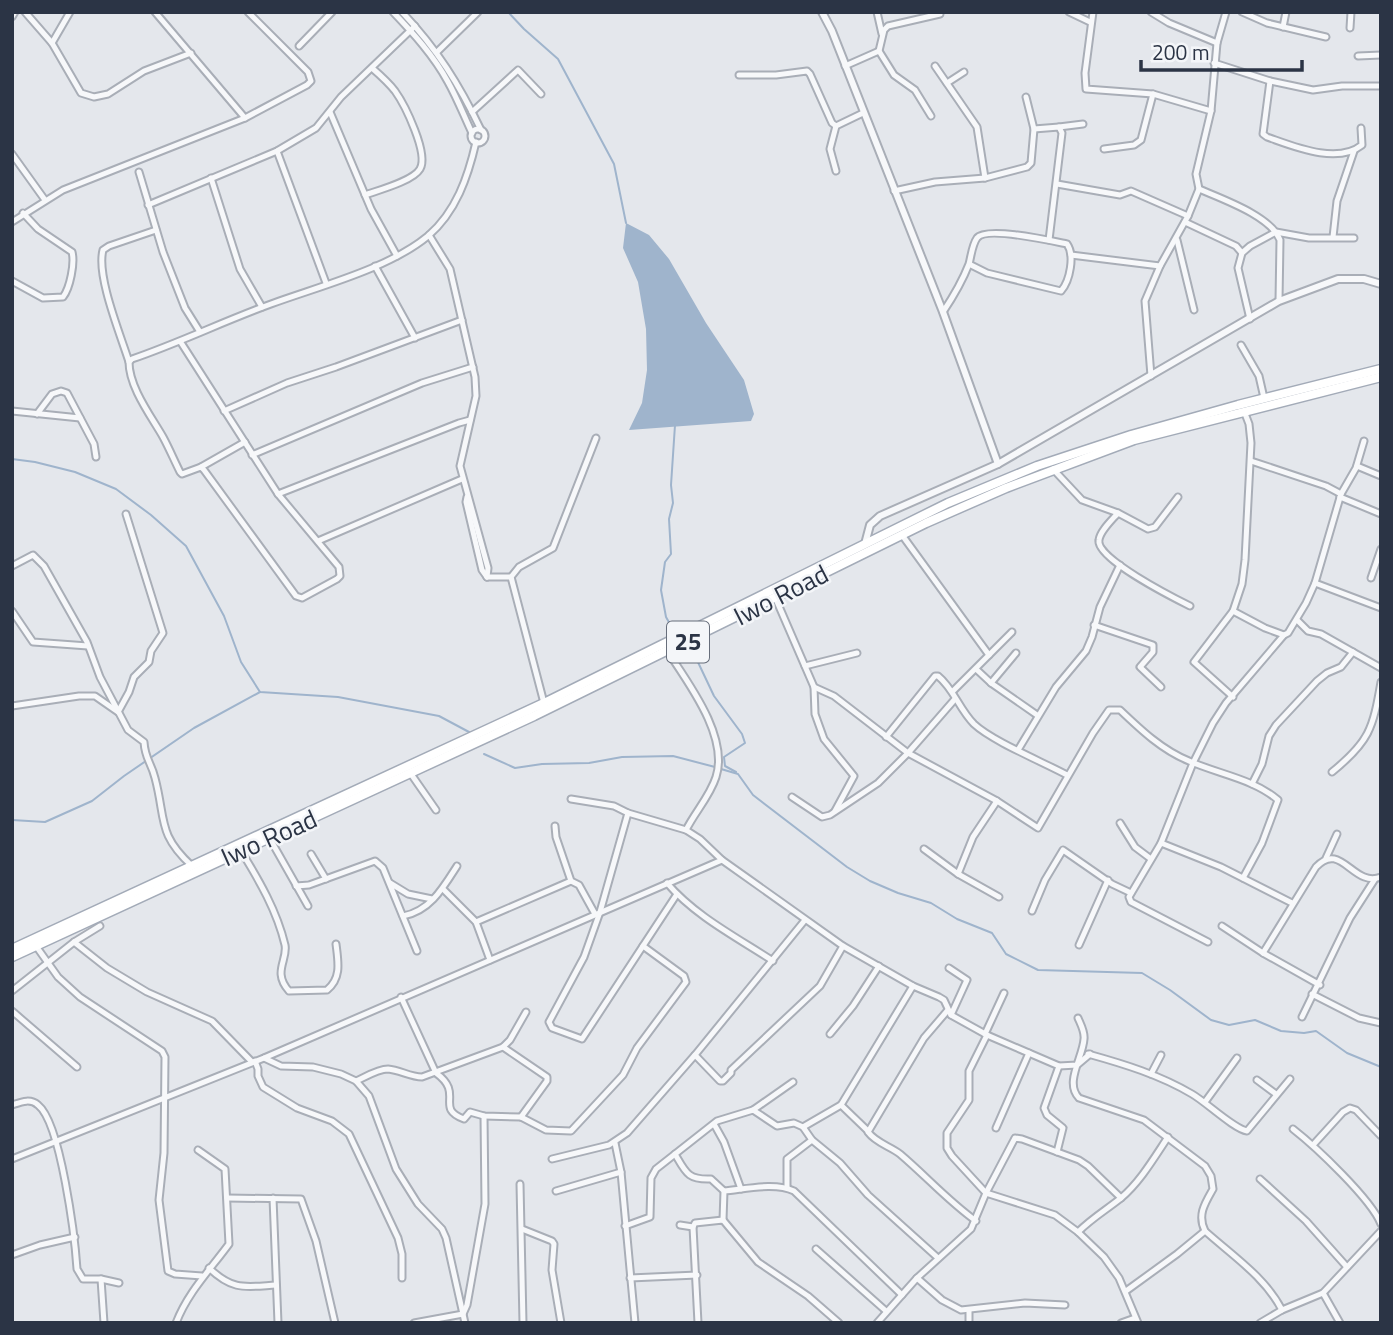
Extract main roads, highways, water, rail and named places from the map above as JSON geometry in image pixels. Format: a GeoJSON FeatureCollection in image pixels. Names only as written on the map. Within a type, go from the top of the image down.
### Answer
{"type":"FeatureCollection","features":[{"type":"Feature","properties":{"kind":"main road","name":"Iwo Road"},"geometry":{"type":"LineString","coordinates":[[12,957],[270,839],[306,818],[814,573],[1053,469],[1134,440],[1244,411],[1381,369]]}},
{"type":"Feature","properties":{"kind":"main road","name":"Iwo Road"},"geometry":{"type":"LineString","coordinates":[[12,949],[192,866],[411,774],[668,652],[775,597],[865,544],[948,503],[1047,463],[1175,421],[1264,398],[1381,377]]}},
{"type":"Feature","properties":{"kind":"water"},"geometry":{"type":"Polygon","coordinates":[[[626,223],[649,235],[669,259],[706,323],[744,380],[754,414],[751,421],[629,430],[642,403],[647,370],[646,329],[638,282],[623,248],[626,223]]]}},
{"type":"Feature","properties":{"kind":"waterway"},"geometry":{"type":"LineString","coordinates":[[508,12],[558,59],[614,164],[626,223]]}},
{"type":"Feature","properties":{"kind":"waterway"},"geometry":{"type":"LineString","coordinates":[[671,626],[666,617],[661,590],[665,562],[671,554],[669,519],[673,503],[671,485],[675,425]]}},
{"type":"Feature","properties":{"kind":"waterway"},"geometry":{"type":"LineString","coordinates":[[12,459],[75,472],[116,489],[186,546],[224,616],[241,662],[260,692],[338,697],[439,716],[469,732]]}},
{"type":"Feature","properties":{"kind":"waterway"},"geometry":{"type":"LineString","coordinates":[[696,658],[714,696],[742,734],[745,743],[724,757],[725,766],[736,772]]}},
{"type":"Feature","properties":{"kind":"waterway"},"geometry":{"type":"LineString","coordinates":[[12,820],[45,822],[92,801],[194,728],[260,692]]}},
{"type":"Feature","properties":{"kind":"waterway"},"geometry":{"type":"LineString","coordinates":[[484,754],[515,768],[542,764],[589,763],[622,757],[673,756],[715,767]]}},
{"type":"Feature","properties":{"kind":"waterway"},"geometry":{"type":"LineString","coordinates":[[721,769],[738,774],[753,795],[847,867],[870,881],[931,903],[957,919],[992,933],[1006,954],[1038,970],[1142,973],[1211,1020],[1229,1025],[1255,1020],[1281,1031],[1316,1031],[1347,1053],[1381,1067]]}}]}
